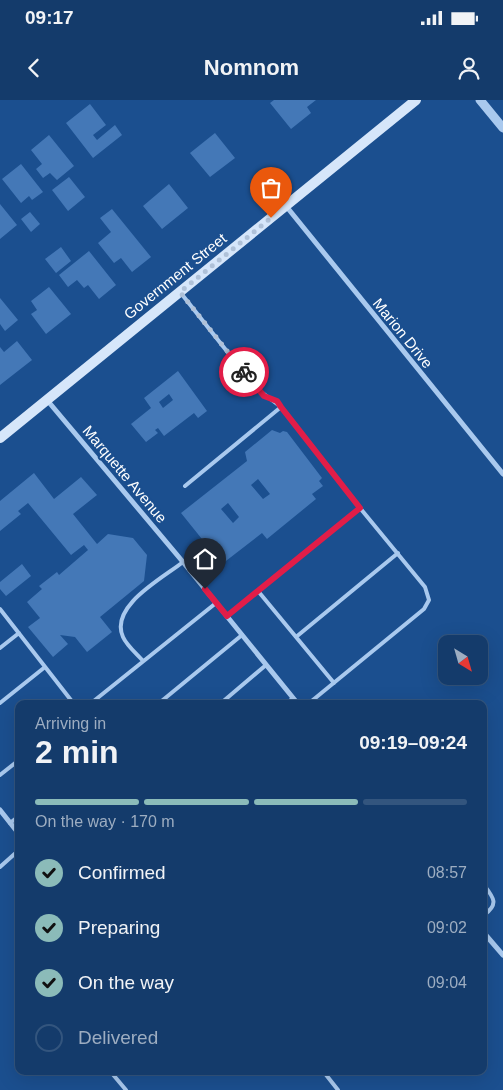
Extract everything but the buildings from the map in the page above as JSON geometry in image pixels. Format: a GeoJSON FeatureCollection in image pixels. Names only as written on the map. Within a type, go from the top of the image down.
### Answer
{"type":"FeatureCollection","features":[{"type":"Feature","properties":{"kind":"main road","name":"Government Street"},"geometry":{"type":"LineString","coordinates":[[0,438],[416,100]]}},
{"type":"Feature","properties":{"kind":"street"},"geometry":{"type":"LineString","coordinates":[[480,100],[503,128]]}},
{"type":"Feature","properties":{"kind":"street","name":"Marion Drive"},"geometry":{"type":"LineString","coordinates":[[286,206],[367,309],[503,474]]}},
{"type":"Feature","properties":{"kind":"street","name":"Marquette Avenue"},"geometry":{"type":"LineString","coordinates":[[47,400],[183,562],[293,698]]}},
{"type":"Feature","properties":{"kind":"street"},"geometry":{"type":"LineString","coordinates":[[0,810],[15,829]]}},
{"type":"Feature","properties":{"kind":"street"},"geometry":{"type":"LineString","coordinates":[[487,937],[503,956]]}},
{"type":"Feature","properties":{"kind":"lane"},"geometry":{"type":"LineString","coordinates":[[180,292],[256,388],[281,407],[425,587],[429,600],[424,609],[313,700]]}},
{"type":"Feature","properties":{"kind":"lane"},"geometry":{"type":"LineString","coordinates":[[185,486],[281,407]]}},
{"type":"Feature","properties":{"kind":"lane"},"geometry":{"type":"LineString","coordinates":[[227,616],[360,508]]}},
{"type":"Feature","properties":{"kind":"lane"},"geometry":{"type":"LineString","coordinates":[[296,637],[398,554]]}},
{"type":"Feature","properties":{"kind":"lane"},"geometry":{"type":"LineString","coordinates":[[143,661],[123,638],[121,618],[128,605],[183,562]]}},
{"type":"Feature","properties":{"kind":"lane"},"geometry":{"type":"LineString","coordinates":[[258,591],[334,683]]}},
{"type":"Feature","properties":{"kind":"lane"},"geometry":{"type":"LineString","coordinates":[[95,700],[216,602]]}},
{"type":"Feature","properties":{"kind":"lane"},"geometry":{"type":"LineString","coordinates":[[0,609],[71,700]]}},
{"type":"Feature","properties":{"kind":"lane"},"geometry":{"type":"LineString","coordinates":[[0,648],[19,633]]}},
{"type":"Feature","properties":{"kind":"lane"},"geometry":{"type":"LineString","coordinates":[[163,700],[242,635]]}},
{"type":"Feature","properties":{"kind":"lane"},"geometry":{"type":"LineString","coordinates":[[225,700],[266,665]]}},
{"type":"Feature","properties":{"kind":"lane"},"geometry":{"type":"LineString","coordinates":[[0,703],[45,667]]}},
{"type":"Feature","properties":{"kind":"lane"},"geometry":{"type":"LineString","coordinates":[[0,775],[15,763]]}},
{"type":"Feature","properties":{"kind":"lane"},"geometry":{"type":"LineString","coordinates":[[10,823],[15,819]]}},
{"type":"Feature","properties":{"kind":"lane"},"geometry":{"type":"LineString","coordinates":[[0,867],[15,854]]}},
{"type":"Feature","properties":{"kind":"lane"},"geometry":{"type":"LineString","coordinates":[[487,889],[495,902],[493,909],[487,914]]}},
{"type":"Feature","properties":{"kind":"lane"},"geometry":{"type":"LineString","coordinates":[[113,1075],[126,1090]]}},
{"type":"Feature","properties":{"kind":"lane"},"geometry":{"type":"LineString","coordinates":[[326,1075],[338,1090]]}},
{"type":"Feature","properties":{"kind":"way so far"},"geometry":{"type":"LineString","coordinates":[[244,372],[180,292],[271,218]]}},
{"type":"Feature","properties":{"kind":"route"},"geometry":{"type":"LineString","coordinates":[[205,589],[227,616],[360,508],[277,401],[264,396],[244,372]]}}]}
